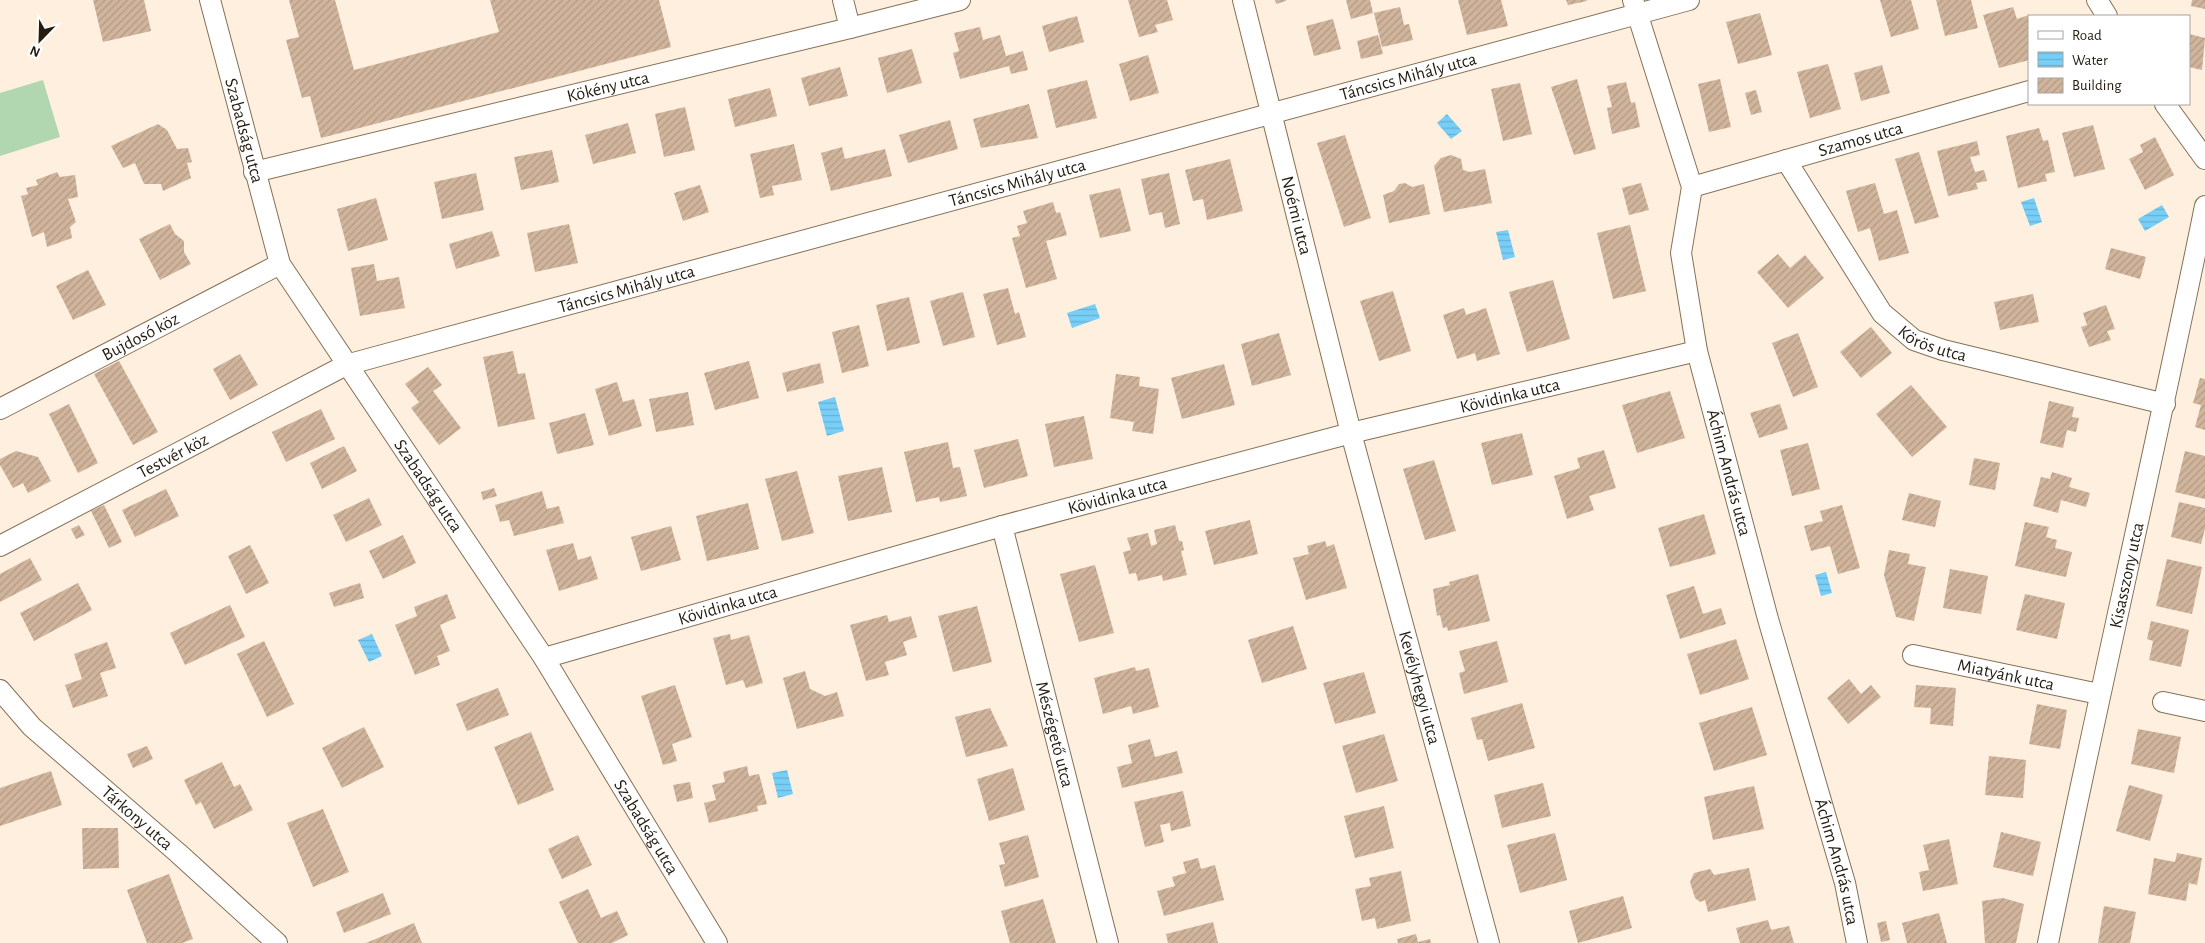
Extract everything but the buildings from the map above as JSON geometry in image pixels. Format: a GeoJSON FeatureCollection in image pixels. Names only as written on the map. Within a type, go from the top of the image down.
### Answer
{"type":"FeatureCollection","features":[{"type":"Feature","properties":{"kind":"street","name":"Szabadság utca"},"geometry":{"type":"LineString","coordinates":[[210,0],[254,172],[280,264],[544,658],[717,943]]}},
{"type":"Feature","properties":{"kind":"street"},"geometry":{"type":"LineString","coordinates":[[843,0],[850,28]]}},
{"type":"Feature","properties":{"kind":"street","name":"Kökény utca"},"geometry":{"type":"LineString","coordinates":[[254,172],[960,0]]}},
{"type":"Feature","properties":{"kind":"street","name":"Noémi utca"},"geometry":{"type":"LineString","coordinates":[[1243,0],[1351,433]]}},
{"type":"Feature","properties":{"kind":"street","name":"Táncsics Mihály utca"},"geometry":{"type":"LineString","coordinates":[[346,365],[1270,114],[1635,7],[1689,0]]}},
{"type":"Feature","properties":{"kind":"street"},"geometry":{"type":"LineString","coordinates":[[2097,0],[2105,15]]}},
{"type":"Feature","properties":{"kind":"street","name":"Áchim András utca"},"geometry":{"type":"LineString","coordinates":[[1635,7],[1692,187],[1681,253],[1697,351],[1768,619],[1845,884],[1856,943]]}},
{"type":"Feature","properties":{"kind":"street","name":"Szamos utca"},"geometry":{"type":"LineString","coordinates":[[1692,187],[2028,91]]}},
{"type":"Feature","properties":{"kind":"street"},"geometry":{"type":"LineString","coordinates":[[2166,105],[2205,158]]}},
{"type":"Feature","properties":{"kind":"street","name":"Körös utca"},"geometry":{"type":"LineString","coordinates":[[1786,160],[1882,313],[1914,340],[1943,350],[2165,404]]}},
{"type":"Feature","properties":{"kind":"street","name":"Kisasszony utca"},"geometry":{"type":"LineString","coordinates":[[2048,943],[2099,694],[2165,404],[2205,206]]}},
{"type":"Feature","properties":{"kind":"street","name":"Bujdosó köz"},"geometry":{"type":"LineString","coordinates":[[0,409],[280,264]]}},
{"type":"Feature","properties":{"kind":"street","name":"Kövidinka utca"},"geometry":{"type":"LineString","coordinates":[[544,658],[1002,526],[1351,433],[1697,351]]}},
{"type":"Feature","properties":{"kind":"street","name":"Testvér köz"},"geometry":{"type":"LineString","coordinates":[[0,546],[346,365]]}},
{"type":"Feature","properties":{"kind":"street","name":"Kevélyhegyi utca"},"geometry":{"type":"LineString","coordinates":[[1351,433],[1489,943]]}},
{"type":"Feature","properties":{"kind":"street","name":"Mészégető utca"},"geometry":{"type":"LineString","coordinates":[[1002,526],[1108,943]]}},
{"type":"Feature","properties":{"kind":"street","name":"Miatyánk utca"},"geometry":{"type":"LineString","coordinates":[[1913,655],[2099,694]]}},
{"type":"Feature","properties":{"kind":"street","name":"Tárkony utca"},"geometry":{"type":"LineString","coordinates":[[0,690],[32,727],[178,853],[277,943]]}},
{"type":"Feature","properties":{"kind":"street"},"geometry":{"type":"LineString","coordinates":[[2163,702],[2205,711]]}},
{"type":"Feature","properties":{"kind":"green space"},"geometry":{"type":"Polygon","coordinates":[[[43,80],[60,137],[0,156],[0,93],[43,80]]]}},
{"type":"Feature","properties":{"kind":"water"},"geometry":{"type":"Polygon","coordinates":[[[1447,114],[1462,131],[1451,139],[1437,123],[1447,114]]]}},
{"type":"Feature","properties":{"kind":"water"},"geometry":{"type":"Polygon","coordinates":[[[2034,198],[2042,222],[2030,226],[2021,202],[2034,198]]]}},
{"type":"Feature","properties":{"kind":"water"},"geometry":{"type":"Polygon","coordinates":[[[2162,205],[2169,217],[2145,231],[2138,219],[2162,205]]]}},
{"type":"Feature","properties":{"kind":"water"},"geometry":{"type":"Polygon","coordinates":[[[1508,230],[1515,257],[1503,260],[1496,232],[1508,230]]]}},
{"type":"Feature","properties":{"kind":"water"},"geometry":{"type":"Polygon","coordinates":[[[1095,304],[1100,318],[1072,328],[1067,313],[1095,304]]]}},
{"type":"Feature","properties":{"kind":"water"},"geometry":{"type":"Polygon","coordinates":[[[835,397],[844,431],[827,436],[818,402],[835,397]]]}},
{"type":"Feature","properties":{"kind":"water"},"geometry":{"type":"Polygon","coordinates":[[[1826,572],[1832,593],[1821,596],[1815,575],[1826,572]]]}},
{"type":"Feature","properties":{"kind":"water"},"geometry":{"type":"Polygon","coordinates":[[[372,634],[382,656],[369,662],[358,640],[372,634]]]}},
{"type":"Feature","properties":{"kind":"water"},"geometry":{"type":"Polygon","coordinates":[[[787,770],[793,794],[778,798],[772,773],[787,770]]]}}]}
